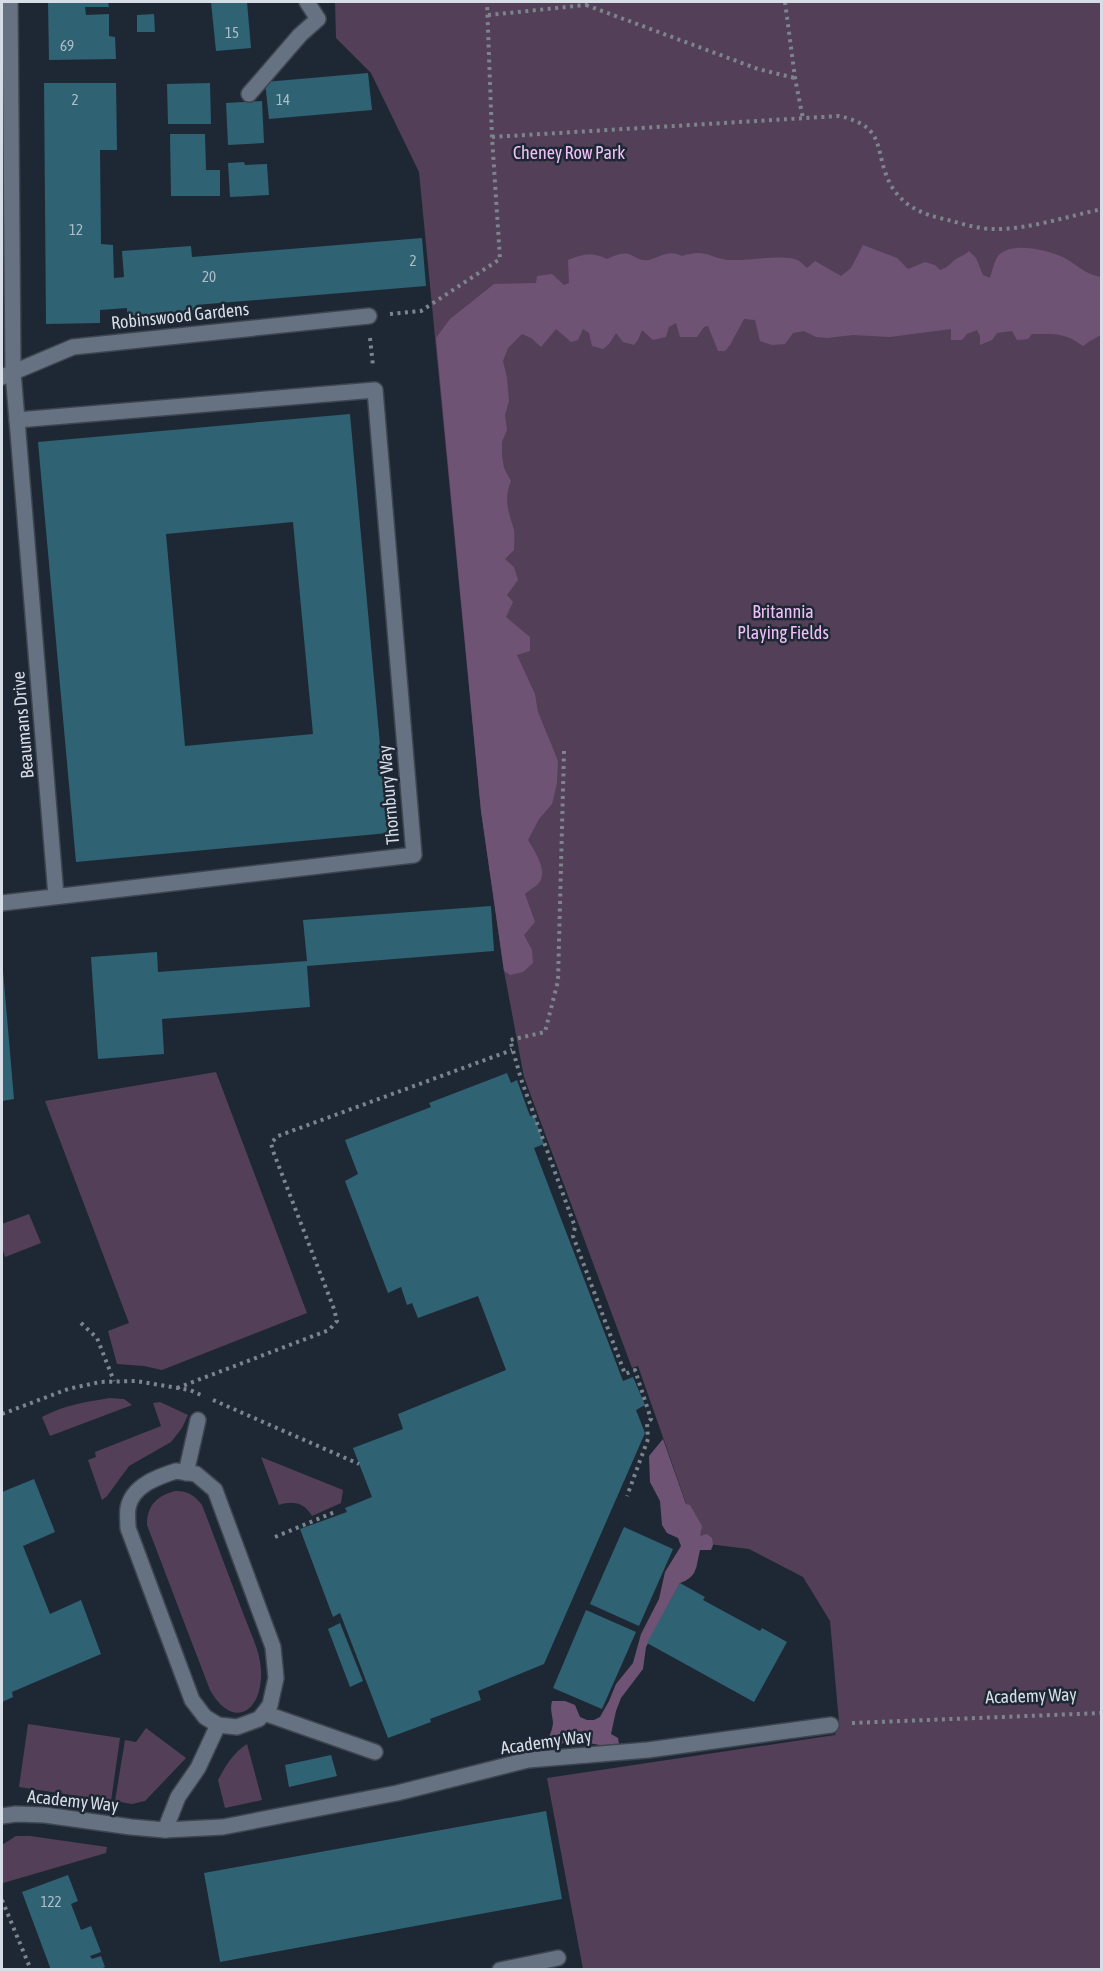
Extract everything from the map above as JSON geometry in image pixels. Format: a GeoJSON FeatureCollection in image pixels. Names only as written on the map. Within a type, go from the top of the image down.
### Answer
{"type":"FeatureCollection","features":[{"type":"Feature","properties":{"kind":"street","name":"Beaumans Drive"},"geometry":{"type":"LineString","coordinates":[[10,2],[6,40],[7,374],[17,420],[56,896]]}},
{"type":"Feature","properties":{"kind":"street"},"geometry":{"type":"LineString","coordinates":[[249,94],[300,35],[318,19],[307,2]]}},
{"type":"Feature","properties":{"kind":"street","name":"Robinswood Gardens"},"geometry":{"type":"LineString","coordinates":[[7,374],[73,347],[369,316]]}},
{"type":"Feature","properties":{"kind":"street"},"geometry":{"type":"LineString","coordinates":[[17,420],[375,390]]}},
{"type":"Feature","properties":{"kind":"street","name":"Thornbury Way"},"geometry":{"type":"LineString","coordinates":[[2,903],[414,855],[375,390]]}},
{"type":"Feature","properties":{"kind":"street"},"geometry":{"type":"LineString","coordinates":[[186,1473],[198,1420]]}},
{"type":"Feature","properties":{"kind":"street"},"geometry":{"type":"LineString","coordinates":[[176,1471],[186,1473],[196,1474],[215,1490],[273,1647],[276,1678],[270,1705],[259,1719],[237,1726],[218,1725],[205,1717],[192,1700],[128,1528],[128,1507],[137,1490],[155,1477],[176,1471]]}},
{"type":"Feature","properties":{"kind":"street"},"geometry":{"type":"LineString","coordinates":[[264,1713],[375,1752]]}},
{"type":"Feature","properties":{"kind":"street"},"geometry":{"type":"LineString","coordinates":[[165,1830],[178,1797],[198,1768],[218,1725]]}},
{"type":"Feature","properties":{"kind":"street","name":"Academy Way"},"geometry":{"type":"LineString","coordinates":[[2,1816],[45,1815],[165,1830],[222,1827],[397,1793],[528,1760],[648,1750],[831,1725]]}},
{"type":"Feature","properties":{"kind":"street"},"geometry":{"type":"LineString","coordinates":[[500,1970],[558,1958]]}},
{"type":"Feature","properties":{"kind":"path"},"geometry":{"type":"LineString","coordinates":[[375,390],[369,316],[421,310],[500,259],[492,137],[487,2]]}},
{"type":"Feature","properties":{"kind":"path"},"geometry":{"type":"LineString","coordinates":[[785,2],[803,119]]}},
{"type":"Feature","properties":{"kind":"path"},"geometry":{"type":"LineString","coordinates":[[488,15],[588,3],[758,69],[795,78]]}},
{"type":"Feature","properties":{"kind":"path"},"geometry":{"type":"LineString","coordinates":[[492,137],[839,116],[857,120],[872,131],[891,184],[900,198],[911,208],[923,214],[994,229],[1037,224],[1101,209]]}},
{"type":"Feature","properties":{"kind":"path"},"geometry":{"type":"LineString","coordinates":[[564,750],[558,981],[544,1032],[510,1040],[575,1227],[573,1236],[625,1374],[635,1370],[651,1419],[646,1423],[648,1438],[627,1496]]}},
{"type":"Feature","properties":{"kind":"path"},"geometry":{"type":"LineString","coordinates":[[177,1388],[329,1330],[337,1321],[271,1143],[278,1136],[512,1050]]}},
{"type":"Feature","properties":{"kind":"path"},"geometry":{"type":"LineString","coordinates":[[81,1323],[97,1338],[114,1381]]}},
{"type":"Feature","properties":{"kind":"path"},"geometry":{"type":"LineString","coordinates":[[275,1537],[337,1511]]}},
{"type":"Feature","properties":{"kind":"path","name":"Academy Way"},"geometry":{"type":"LineString","coordinates":[[831,1725],[1101,1713]]}},
{"type":"Feature","properties":{"kind":"path"},"geometry":{"type":"LineString","coordinates":[[2,1900],[31,1970]]}},
{"type":"Feature","properties":{"kind":"green space","name":"Britannia Playing Fields"},"geometry":{"type":"Polygon","coordinates":[[[335,2],[1101,2],[1101,1969],[583,1969],[547,1778],[835,1735],[839,1722],[830,1621],[803,1577],[749,1549],[700,1543],[638,1366],[632,1368],[524,1077],[504,971],[481,811],[419,172],[371,73],[336,38],[335,2]]]}},
{"type":"Feature","properties":{"kind":"green space"},"geometry":{"type":"Polygon","coordinates":[[[216,1072],[307,1313],[162,1370],[117,1364],[108,1331],[129,1323],[45,1101],[216,1072]]]}},
{"type":"Feature","properties":{"kind":"green space"},"geometry":{"type":"Polygon","coordinates":[[[29,1214],[41,1243],[5,1257],[2,1247],[2,1224],[29,1214]]]}},
{"type":"Feature","properties":{"kind":"green space"},"geometry":{"type":"Polygon","coordinates":[[[110,1398],[124,1399],[132,1405],[50,1436],[42,1417],[67,1407],[110,1398]]]}},
{"type":"Feature","properties":{"kind":"green space"},"geometry":{"type":"Polygon","coordinates":[[[160,1402],[188,1415],[182,1428],[171,1442],[129,1466],[102,1500],[88,1460],[96,1457],[95,1452],[161,1426],[153,1403],[160,1402]]]}},
{"type":"Feature","properties":{"kind":"green space"},"geometry":{"type":"Polygon","coordinates":[[[261,1457],[343,1490],[341,1503],[312,1516],[302,1505],[289,1503],[279,1505],[261,1457]]]}},
{"type":"Feature","properties":{"kind":"green space"},"geometry":{"type":"Polygon","coordinates":[[[175,1491],[190,1494],[202,1505],[257,1649],[261,1670],[260,1685],[252,1706],[245,1711],[237,1713],[228,1710],[219,1703],[210,1690],[147,1525],[147,1518],[154,1502],[175,1491]]]}},
{"type":"Feature","properties":{"kind":"green space"},"geometry":{"type":"Polygon","coordinates":[[[28,1724],[120,1738],[111,1801],[19,1787],[28,1724]]]}},
{"type":"Feature","properties":{"kind":"green space"},"geometry":{"type":"Polygon","coordinates":[[[146,1728],[186,1758],[145,1801],[132,1804],[115,1801],[125,1740],[136,1742],[146,1728]]]}},
{"type":"Feature","properties":{"kind":"green space"},"geometry":{"type":"Polygon","coordinates":[[[247,1744],[262,1800],[225,1808],[218,1780],[230,1760],[247,1744]]]}},
{"type":"Feature","properties":{"kind":"green space"},"geometry":{"type":"Polygon","coordinates":[[[16,1836],[107,1847],[106,1853],[3,1883],[2,1845],[16,1836]]]}},
{"type":"Feature","properties":{"kind":"shaded area"},"geometry":{"type":"Polygon","coordinates":[[[863,245],[897,258],[908,269],[925,262],[935,265],[940,270],[969,251],[976,258],[983,275],[990,278],[998,256],[1004,251],[1028,248],[1060,256],[1089,273],[1101,277],[1101,335],[1083,346],[1065,336],[1053,334],[1032,334],[1028,339],[1017,340],[1012,331],[997,333],[992,340],[980,345],[977,330],[967,334],[962,340],[951,340],[951,329],[890,337],[853,335],[827,338],[816,337],[804,331],[793,333],[785,344],[772,345],[760,341],[755,320],[744,319],[725,351],[718,351],[708,326],[704,327],[697,337],[680,337],[676,323],[669,327],[666,337],[653,340],[642,330],[634,345],[623,342],[616,333],[603,349],[592,346],[589,333],[583,329],[578,340],[571,342],[556,329],[541,347],[522,334],[508,348],[503,361],[509,401],[505,415],[507,430],[502,442],[502,456],[504,468],[511,481],[507,500],[514,530],[514,550],[505,559],[514,567],[518,580],[507,595],[513,602],[506,617],[530,637],[530,651],[517,655],[535,694],[538,712],[558,761],[557,783],[552,804],[539,819],[528,840],[542,869],[541,880],[525,894],[535,922],[524,935],[532,950],[533,963],[523,972],[510,975],[504,971],[481,811],[436,338],[450,319],[494,284],[536,283],[537,276],[552,274],[564,285],[569,283],[568,260],[583,255],[597,255],[607,259],[625,254],[646,260],[673,253],[682,256],[703,253],[731,260],[791,258],[807,268],[815,261],[841,276],[851,268],[863,245]]]}},
{"type":"Feature","properties":{"kind":"shaded area"},"geometry":{"type":"Polygon","coordinates":[[[663,1439],[686,1504],[690,1505],[702,1526],[700,1536],[707,1534],[712,1538],[713,1545],[711,1550],[700,1550],[693,1574],[680,1583],[646,1647],[643,1669],[621,1698],[611,1734],[618,1738],[619,1744],[605,1746],[573,1740],[554,1746],[547,1743],[553,1725],[552,1701],[565,1701],[575,1705],[580,1717],[587,1720],[600,1717],[616,1684],[633,1663],[641,1634],[659,1599],[665,1572],[681,1546],[678,1538],[667,1533],[662,1525],[660,1501],[650,1482],[649,1456],[663,1439]]]}},
{"type":"Feature","properties":{"kind":"building"},"geometry":{"type":"Polygon","coordinates":[[[48,2],[108,2],[109,7],[85,7],[86,15],[109,14],[109,36],[115,37],[116,59],[49,60],[48,2]]]}},
{"type":"Feature","properties":{"kind":"building"},"geometry":{"type":"Polygon","coordinates":[[[211,2],[247,2],[251,48],[216,51],[211,2]]]}},
{"type":"Feature","properties":{"kind":"building"},"geometry":{"type":"Polygon","coordinates":[[[154,14],[155,32],[137,32],[137,15],[154,14]]]}},
{"type":"Feature","properties":{"kind":"building"},"geometry":{"type":"Polygon","coordinates":[[[368,73],[372,110],[269,119],[265,82],[368,73]]]}},
{"type":"Feature","properties":{"kind":"building"},"geometry":{"type":"Polygon","coordinates":[[[44,83],[116,83],[117,150],[100,150],[101,244],[113,245],[114,278],[124,277],[122,251],[191,246],[192,257],[422,238],[426,286],[196,305],[196,311],[127,317],[127,308],[100,310],[100,323],[46,324],[44,83]]]}},
{"type":"Feature","properties":{"kind":"building"},"geometry":{"type":"Polygon","coordinates":[[[210,83],[211,124],[168,124],[167,84],[210,83]]]}},
{"type":"Feature","properties":{"kind":"building"},"geometry":{"type":"Polygon","coordinates":[[[262,101],[264,143],[228,145],[226,103],[262,101]]]}},
{"type":"Feature","properties":{"kind":"building"},"geometry":{"type":"Polygon","coordinates":[[[170,134],[205,134],[206,170],[220,170],[220,196],[171,196],[170,134]]]}},
{"type":"Feature","properties":{"kind":"building"},"geometry":{"type":"Polygon","coordinates":[[[244,162],[245,165],[267,164],[269,195],[230,197],[228,163],[244,162]]]}},
{"type":"Feature","properties":{"kind":"building"},"geometry":{"type":"Polygon","coordinates":[[[350,414],[388,833],[76,862],[38,442],[350,414]],[[293,522],[166,534],[185,746],[313,734],[293,522]]]}},
{"type":"Feature","properties":{"kind":"building"},"geometry":{"type":"Polygon","coordinates":[[[491,906],[494,951],[307,966],[310,1007],[162,1019],[164,1054],[98,1059],[91,957],[157,952],[158,972],[307,961],[303,920],[491,906]]]}},
{"type":"Feature","properties":{"kind":"building"},"geometry":{"type":"Polygon","coordinates":[[[2,971],[14,1099],[2,1101],[2,971]]]}},
{"type":"Feature","properties":{"kind":"building"},"geometry":{"type":"Polygon","coordinates":[[[507,1073],[511,1083],[517,1080],[530,1116],[534,1115],[544,1144],[534,1148],[623,1381],[633,1377],[645,1405],[636,1410],[645,1433],[544,1664],[478,1691],[481,1700],[388,1738],[340,1613],[333,1617],[300,1529],[347,1512],[345,1508],[372,1497],[353,1448],[403,1429],[398,1414],[506,1370],[478,1296],[418,1318],[412,1303],[407,1305],[401,1287],[388,1293],[345,1181],[358,1174],[345,1140],[431,1107],[429,1103],[507,1073]]]}},
{"type":"Feature","properties":{"kind":"building"},"geometry":{"type":"Polygon","coordinates":[[[34,1479],[55,1532],[23,1546],[50,1614],[81,1600],[101,1654],[12,1692],[13,1697],[2,1702],[2,1492],[34,1479]]]}},
{"type":"Feature","properties":{"kind":"building"},"geometry":{"type":"Polygon","coordinates":[[[624,1527],[673,1549],[639,1626],[590,1604],[624,1527]]]}},
{"type":"Feature","properties":{"kind":"building"},"geometry":{"type":"Polygon","coordinates":[[[680,1583],[705,1597],[703,1600],[760,1631],[762,1628],[787,1642],[754,1702],[647,1643],[680,1583]]]}},
{"type":"Feature","properties":{"kind":"building"},"geometry":{"type":"Polygon","coordinates":[[[586,1610],[636,1632],[602,1709],[553,1688],[586,1610]]]}},
{"type":"Feature","properties":{"kind":"building"},"geometry":{"type":"Polygon","coordinates":[[[340,1623],[363,1681],[350,1687],[328,1629],[340,1623]]]}},
{"type":"Feature","properties":{"kind":"building"},"geometry":{"type":"Polygon","coordinates":[[[331,1755],[337,1776],[289,1787],[285,1765],[331,1755]]]}},
{"type":"Feature","properties":{"kind":"building"},"geometry":{"type":"Polygon","coordinates":[[[546,1811],[562,1899],[220,1962],[204,1873],[546,1811]]]}},
{"type":"Feature","properties":{"kind":"building"},"geometry":{"type":"Polygon","coordinates":[[[68,1875],[78,1901],[71,1904],[81,1930],[91,1926],[101,1952],[90,1956],[92,1959],[101,1956],[105,1967],[98,1970],[51,1970],[22,1892],[68,1875]]]}},
{"type":"Feature","properties":{"kind":"park label","name":"Cheney Row Park"},"geometry":{"type":"Point","coordinates":[569,153]}}]}
